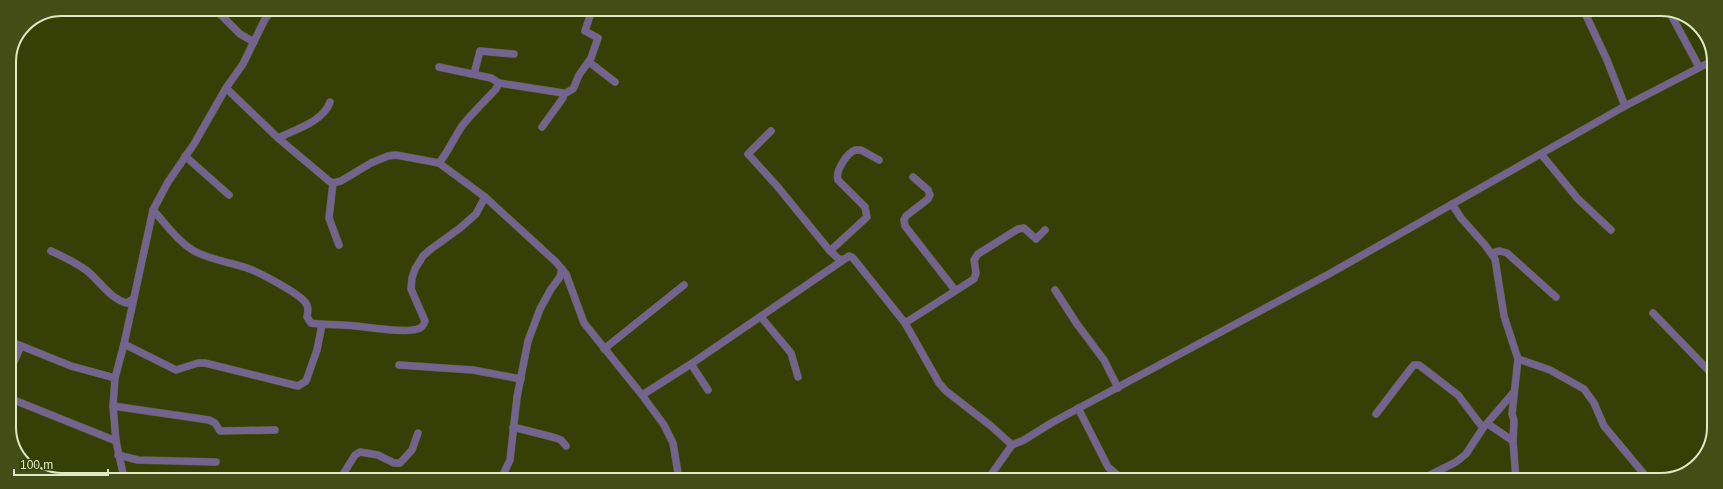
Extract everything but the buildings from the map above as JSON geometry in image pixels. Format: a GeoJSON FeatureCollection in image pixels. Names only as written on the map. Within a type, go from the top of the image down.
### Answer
{"type":"FeatureCollection","features":[{"type":"Feature","properties":{"kind":"street"},"geometry":{"type":"LineString","coordinates":[[222,16],[240,34],[254,42]]}},
{"type":"Feature","properties":{"kind":"street"},"geometry":{"type":"LineString","coordinates":[[123,473],[116,442],[113,406],[114,378],[124,344],[132,299],[153,210],[168,182],[226,88],[244,64],[268,16]]}},
{"type":"Feature","properties":{"kind":"street"},"geometry":{"type":"LineString","coordinates":[[542,126],[563,98],[564,94],[573,89],[579,75],[589,62],[598,39],[584,31],[590,16]]}},
{"type":"Feature","properties":{"kind":"street"},"geometry":{"type":"LineString","coordinates":[[1586,16],[1607,60],[1625,106]]}},
{"type":"Feature","properties":{"kind":"street"},"geometry":{"type":"LineString","coordinates":[[1674,18],[1699,68]]}},
{"type":"Feature","properties":{"kind":"street"},"geometry":{"type":"LineString","coordinates":[[474,74],[480,51],[514,54]]}},
{"type":"Feature","properties":{"kind":"street"},"geometry":{"type":"LineString","coordinates":[[589,62],[615,82]]}},
{"type":"Feature","properties":{"kind":"street"},"geometry":{"type":"LineString","coordinates":[[992,473],[1012,445],[1024,440],[1078,408],[1118,388],[1335,270],[1625,106],[1707,64]]}},
{"type":"Feature","properties":{"kind":"street"},"geometry":{"type":"LineString","coordinates":[[439,66],[495,79],[499,83],[561,92],[564,94]]}},
{"type":"Feature","properties":{"kind":"street"},"geometry":{"type":"LineString","coordinates":[[439,163],[446,155],[451,143],[465,122],[496,89],[499,83]]}},
{"type":"Feature","properties":{"kind":"street"},"geometry":{"type":"LineString","coordinates":[[226,88],[278,138],[333,183],[341,181],[371,163],[388,156],[404,156],[439,163],[485,197],[562,269],[570,282],[584,324],[642,395],[664,425],[673,443],[678,473]]}},
{"type":"Feature","properties":{"kind":"street"},"geometry":{"type":"LineString","coordinates":[[278,138],[317,118],[325,112],[330,102]]}},
{"type":"Feature","properties":{"kind":"street"},"geometry":{"type":"LineString","coordinates":[[771,131],[748,154],[777,186],[830,251],[840,260],[843,259]]}},
{"type":"Feature","properties":{"kind":"street"},"geometry":{"type":"LineString","coordinates":[[830,251],[867,217],[865,207],[838,180],[838,171],[850,153],[855,150],[861,150],[879,160]]}},
{"type":"Feature","properties":{"kind":"street"},"geometry":{"type":"LineString","coordinates":[[1541,154],[1578,199],[1611,230]]}},
{"type":"Feature","properties":{"kind":"street"},"geometry":{"type":"LineString","coordinates":[[185,156],[229,195]]}},
{"type":"Feature","properties":{"kind":"street"},"geometry":{"type":"LineString","coordinates":[[913,177],[928,190],[930,194],[928,199],[906,216],[904,220],[905,226],[955,290]]}},
{"type":"Feature","properties":{"kind":"street"},"geometry":{"type":"LineString","coordinates":[[333,183],[329,218],[339,245]]}},
{"type":"Feature","properties":{"kind":"street"},"geometry":{"type":"LineString","coordinates":[[153,210],[176,237],[192,250],[208,258],[256,272],[297,294],[306,302],[308,309],[307,317],[311,323],[371,329],[401,330],[419,329],[425,321],[411,289],[415,269],[423,256],[476,214],[485,197]]}},
{"type":"Feature","properties":{"kind":"street"},"geometry":{"type":"LineString","coordinates":[[1452,204],[1461,218],[1492,254],[1496,266],[1504,316],[1518,359],[1512,414],[1514,420],[1513,440],[1515,473]]}},
{"type":"Feature","properties":{"kind":"street"},"geometry":{"type":"LineString","coordinates":[[905,323],[976,277],[974,260],[978,254],[1018,229],[1024,228],[1036,239],[1046,230]]}},
{"type":"Feature","properties":{"kind":"street"},"geometry":{"type":"LineString","coordinates":[[51,251],[72,260],[87,271],[119,300],[127,303],[132,299]]}},
{"type":"Feature","properties":{"kind":"street"},"geometry":{"type":"LineString","coordinates":[[1492,254],[1500,251],[1507,253],[1556,297]]}},
{"type":"Feature","properties":{"kind":"street"},"geometry":{"type":"LineString","coordinates":[[642,395],[761,317],[846,256],[853,258],[905,323],[943,387],[1012,445]]}},
{"type":"Feature","properties":{"kind":"street"},"geometry":{"type":"LineString","coordinates":[[504,473],[510,460],[517,397],[528,341],[536,319],[551,289],[560,277],[562,269]]}},
{"type":"Feature","properties":{"kind":"street"},"geometry":{"type":"LineString","coordinates":[[604,349],[684,285]]}},
{"type":"Feature","properties":{"kind":"street"},"geometry":{"type":"LineString","coordinates":[[1055,290],[1077,324],[1104,360],[1118,388]]}},
{"type":"Feature","properties":{"kind":"street"},"geometry":{"type":"LineString","coordinates":[[1653,313],[1707,370]]}},
{"type":"Feature","properties":{"kind":"street"},"geometry":{"type":"LineString","coordinates":[[761,317],[791,353],[798,377]]}},
{"type":"Feature","properties":{"kind":"street"},"geometry":{"type":"LineString","coordinates":[[124,344],[176,370],[198,363],[205,363],[298,386],[306,381],[317,350],[322,325]]}},
{"type":"Feature","properties":{"kind":"street"},"geometry":{"type":"LineString","coordinates":[[16,344],[71,366],[114,378]]}},
{"type":"Feature","properties":{"kind":"street"},"geometry":{"type":"LineString","coordinates":[[16,357],[21,346]]}},
{"type":"Feature","properties":{"kind":"street"},"geometry":{"type":"LineString","coordinates":[[1518,359],[1550,370],[1584,388],[1594,403],[1604,426],[1643,473]]}},
{"type":"Feature","properties":{"kind":"street"},"geometry":{"type":"LineString","coordinates":[[399,364],[473,370],[521,379]]}},
{"type":"Feature","properties":{"kind":"street"},"geometry":{"type":"LineString","coordinates":[[691,364],[708,390]]}},
{"type":"Feature","properties":{"kind":"street"},"geometry":{"type":"LineString","coordinates":[[1376,414],[1412,367],[1414,365],[1419,365],[1458,395],[1486,426],[1513,440]]}},
{"type":"Feature","properties":{"kind":"street"},"geometry":{"type":"LineString","coordinates":[[1434,473],[1456,462],[1466,454],[1486,426],[1514,393]]}},
{"type":"Feature","properties":{"kind":"street"},"geometry":{"type":"LineString","coordinates":[[16,401],[116,442]]}},
{"type":"Feature","properties":{"kind":"street"},"geometry":{"type":"LineString","coordinates":[[113,406],[209,420],[214,423],[220,431],[275,430]]}},
{"type":"Feature","properties":{"kind":"street"},"geometry":{"type":"LineString","coordinates":[[1078,408],[1108,467],[1115,473]]}},
{"type":"Feature","properties":{"kind":"street"},"geometry":{"type":"LineString","coordinates":[[514,427],[556,438],[561,440],[566,446]]}},
{"type":"Feature","properties":{"kind":"street"},"geometry":{"type":"LineString","coordinates":[[344,473],[356,455],[360,452],[378,455],[394,463],[402,461],[414,447],[418,433]]}},
{"type":"Feature","properties":{"kind":"street"},"geometry":{"type":"LineString","coordinates":[[118,455],[138,460],[216,462]]}}]}
